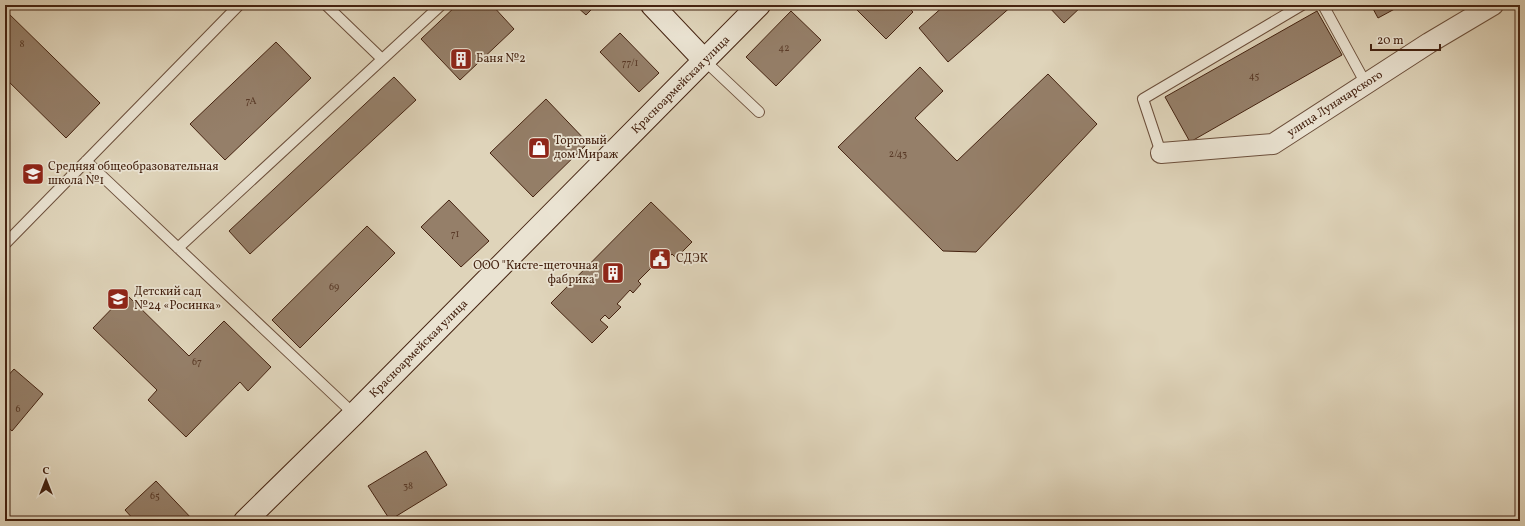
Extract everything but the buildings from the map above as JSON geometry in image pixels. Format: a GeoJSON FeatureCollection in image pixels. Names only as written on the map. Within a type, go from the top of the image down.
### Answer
{"type":"FeatureCollection","features":[{"type":"Feature","properties":{"kind":"main road"},"geometry":{"type":"LineString","coordinates":[[652,5],[705,61]]}},
{"type":"Feature","properties":{"kind":"main road","name":"Красноармейская улица"},"geometry":{"type":"LineString","coordinates":[[245,521],[354,414],[759,5]]}},
{"type":"Feature","properties":{"kind":"street","name":"улица Луначарского"},"geometry":{"type":"LineString","coordinates":[[1161,153],[1273,144],[1429,43],[1493,5]]}},
{"type":"Feature","properties":{"kind":"lane"},"geometry":{"type":"LineString","coordinates":[[5,244],[239,5]]}},
{"type":"Feature","properties":{"kind":"lane"},"geometry":{"type":"LineString","coordinates":[[326,5],[382,59]]}},
{"type":"Feature","properties":{"kind":"lane"},"geometry":{"type":"LineString","coordinates":[[178,248],[441,5]]}},
{"type":"Feature","properties":{"kind":"lane"},"geometry":{"type":"LineString","coordinates":[[1161,153],[1143,99],[1302,5]]}},
{"type":"Feature","properties":{"kind":"lane"},"geometry":{"type":"LineString","coordinates":[[1323,5],[1366,84]]}},
{"type":"Feature","properties":{"kind":"lane"},"geometry":{"type":"LineString","coordinates":[[705,61],[759,112]]}},
{"type":"Feature","properties":{"kind":"lane"},"geometry":{"type":"LineString","coordinates":[[86,161],[354,414]]}},
{"type":"Feature","properties":{"kind":"place","name":"Баня №2"},"geometry":{"type":"Point","coordinates":[461,59]}},
{"type":"Feature","properties":{"kind":"place","name":"Торговый дом Мираж"},"geometry":{"type":"Point","coordinates":[539,148]}},
{"type":"Feature","properties":{"kind":"place","name":"Средняя общеобразовательная школа №1"},"geometry":{"type":"Point","coordinates":[33,174]}},
{"type":"Feature","properties":{"kind":"place","name":"СДЭК"},"geometry":{"type":"Point","coordinates":[660,259]}},
{"type":"Feature","properties":{"kind":"place","name":"ООО \"Кисте-щеточная фабрика\""},"geometry":{"type":"Point","coordinates":[613,273]}},
{"type":"Feature","properties":{"kind":"place","name":"Детский сад №24 «Росинка»"},"geometry":{"type":"Point","coordinates":[118,299]}}]}
